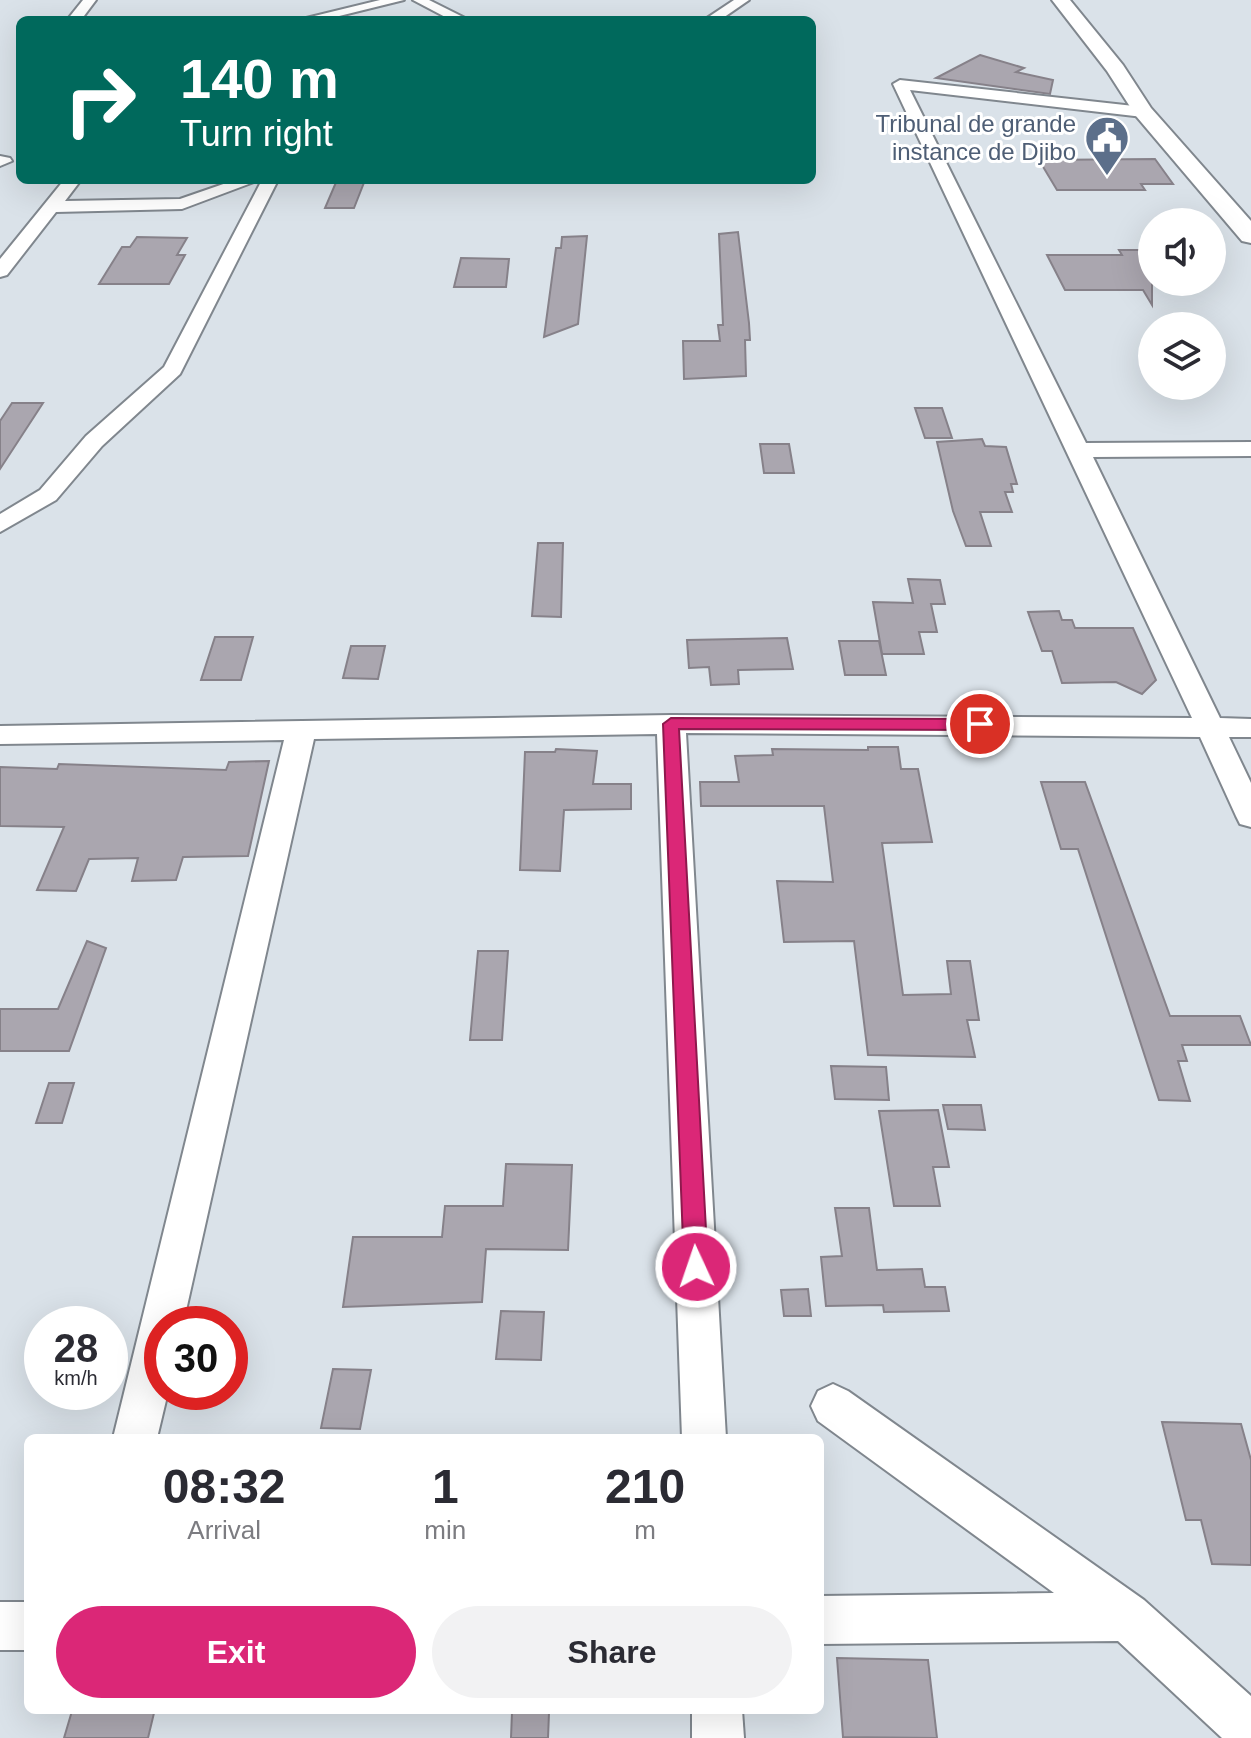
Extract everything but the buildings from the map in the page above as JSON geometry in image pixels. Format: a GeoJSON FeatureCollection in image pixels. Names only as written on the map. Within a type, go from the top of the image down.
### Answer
{"type":"FeatureCollection","features":[{"type":"Feature","properties":{"kind":"main road"},"geometry":{"type":"LineString","coordinates":[[1061,0],[1116,69],[1143,112],[1251,236]]}},
{"type":"Feature","properties":{"kind":"street"},"geometry":{"type":"LineString","coordinates":[[77,16],[90,0]]}},
{"type":"Feature","properties":{"kind":"street"},"geometry":{"type":"LineString","coordinates":[[324,16],[398,0]]}},
{"type":"Feature","properties":{"kind":"street"},"geometry":{"type":"LineString","coordinates":[[419,0],[453,16]]}},
{"type":"Feature","properties":{"kind":"street"},"geometry":{"type":"LineString","coordinates":[[717,16],[743,0]]}},
{"type":"Feature","properties":{"kind":"street"},"geometry":{"type":"LineString","coordinates":[[1143,112],[900,84],[1211,727],[1251,816]]}},
{"type":"Feature","properties":{"kind":"street"},"geometry":{"type":"LineString","coordinates":[[0,271],[70,184]]}},
{"type":"Feature","properties":{"kind":"street"},"geometry":{"type":"LineString","coordinates":[[51,207],[182,204],[240,184]]}},
{"type":"Feature","properties":{"kind":"street"},"geometry":{"type":"LineString","coordinates":[[0,525],[48,495],[94,441],[173,370],[268,184]]}},
{"type":"Feature","properties":{"kind":"street"},"geometry":{"type":"LineString","coordinates":[[1078,450],[1251,449]]}},
{"type":"Feature","properties":{"kind":"street"},"geometry":{"type":"LineString","coordinates":[[671,724],[704,1434]]}},
{"type":"Feature","properties":{"kind":"street"},"geometry":{"type":"LineString","coordinates":[[0,735],[671,724],[1251,728]]}},
{"type":"Feature","properties":{"kind":"street"},"geometry":{"type":"LineString","coordinates":[[136,1434],[301,731]]}},
{"type":"Feature","properties":{"kind":"street"},"geometry":{"type":"LineString","coordinates":[[833,1406],[1127,1617],[1251,1730]]}},
{"type":"Feature","properties":{"kind":"street"},"geometry":{"type":"LineString","coordinates":[[824,1620],[1127,1617]]}},
{"type":"Feature","properties":{"kind":"street"},"geometry":{"type":"LineString","coordinates":[[0,1626],[24,1626]]}},
{"type":"Feature","properties":{"kind":"street"},"geometry":{"type":"LineString","coordinates":[[717,1714],[718,1738]]}},
{"type":"Feature","properties":{"kind":"place","name":"Tribunal de grande instance de Djibo"},"geometry":{"type":"Point","coordinates":[1107,177]}},
{"type":"Feature","properties":{"kind":"route"},"geometry":{"type":"LineString","coordinates":[[696,1267],[671,724],[980,724]]}}]}
